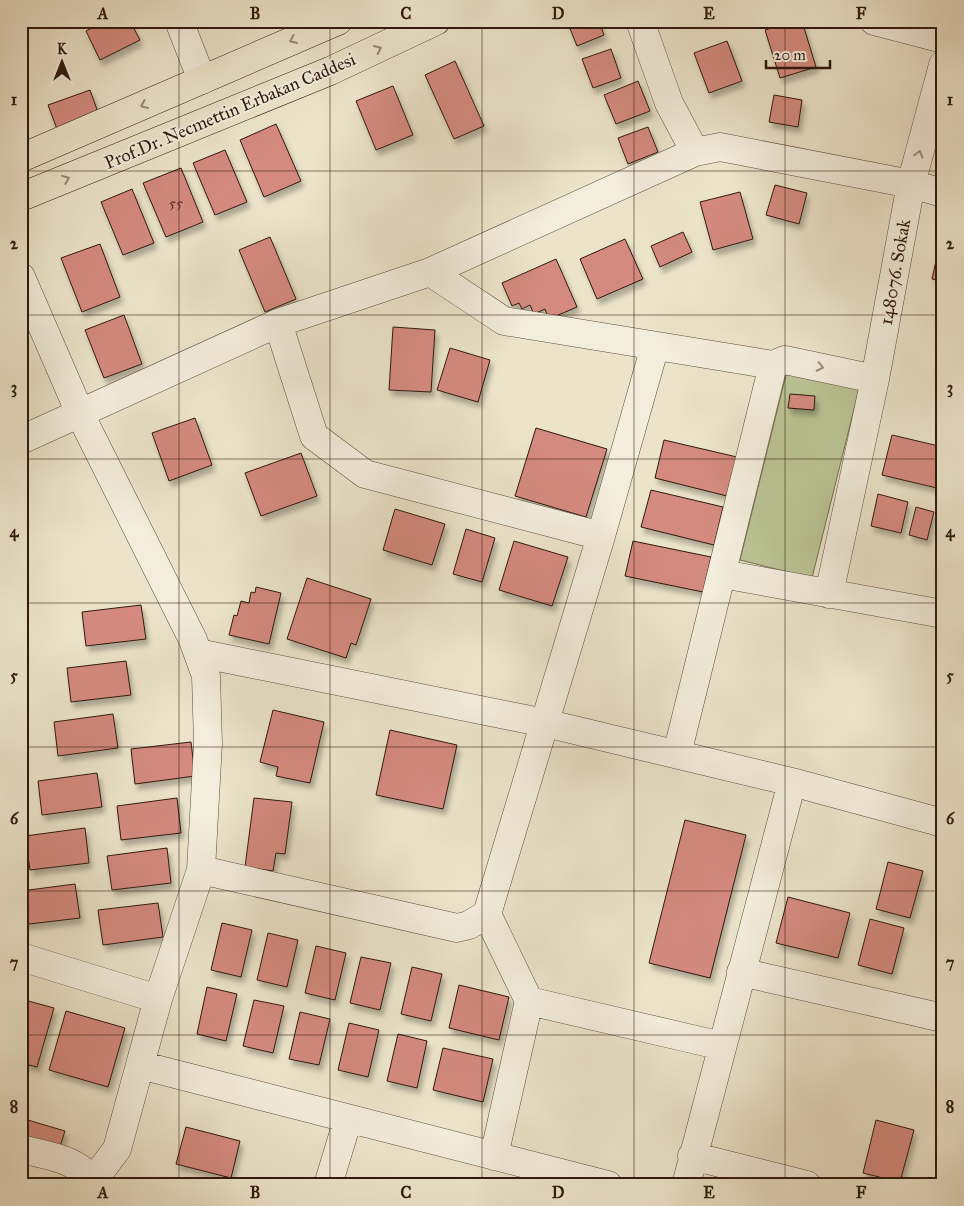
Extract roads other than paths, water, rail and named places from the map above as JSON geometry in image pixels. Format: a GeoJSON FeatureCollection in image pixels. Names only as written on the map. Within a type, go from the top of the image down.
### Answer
{"type":"FeatureCollection","features":[{"type":"Feature","properties":{"kind":"main road"},"geometry":{"type":"LineString","coordinates":[[21,158],[338,21]]}},
{"type":"Feature","properties":{"kind":"main road","name":"Prof.Dr. Necmettin Erbakan Caddesi"},"geometry":{"type":"LineString","coordinates":[[21,197],[330,71],[436,21]]}},
{"type":"Feature","properties":{"kind":"street"},"geometry":{"type":"LineString","coordinates":[[179,21],[202,80]]}},
{"type":"Feature","properties":{"kind":"street"},"geometry":{"type":"LineString","coordinates":[[640,21],[669,103],[695,152]]}},
{"type":"Feature","properties":{"kind":"street"},"geometry":{"type":"LineString","coordinates":[[874,21],[943,39]]}},
{"type":"Feature","properties":{"kind":"street","name":"148076. Sokak"},"geometry":{"type":"LineString","coordinates":[[828,594],[875,379],[911,184],[943,65]]}},
{"type":"Feature","properties":{"kind":"street"},"geometry":{"type":"LineString","coordinates":[[21,440],[278,323],[430,272],[695,152],[720,147],[911,184],[943,193]]}},
{"type":"Feature","properties":{"kind":"street"},"geometry":{"type":"LineString","coordinates":[[430,272],[504,321],[773,365],[785,360],[875,379]]}},
{"type":"Feature","properties":{"kind":"street"},"geometry":{"type":"LineString","coordinates":[[21,277],[80,412],[198,653],[206,676],[208,743],[201,870],[158,999],[117,1149],[92,1183],[83,1169],[65,1161],[21,1149]]}},
{"type":"Feature","properties":{"kind":"street"},"geometry":{"type":"LineString","coordinates":[[278,323],[314,436],[365,474],[601,536]]}},
{"type":"Feature","properties":{"kind":"street"},"geometry":{"type":"LineString","coordinates":[[201,870],[457,928],[470,926],[487,914],[601,536],[655,346]]}},
{"type":"Feature","properties":{"kind":"street"},"geometry":{"type":"LineString","coordinates":[[677,754],[773,365]]}},
{"type":"Feature","properties":{"kind":"street"},"geometry":{"type":"LineString","coordinates":[[722,574],[943,614]]}},
{"type":"Feature","properties":{"kind":"street"},"geometry":{"type":"LineString","coordinates":[[198,653],[545,723],[792,782],[943,824]]}},
{"type":"Feature","properties":{"kind":"street"},"geometry":{"type":"LineString","coordinates":[[686,1185],[692,1156],[792,782]]}},
{"type":"Feature","properties":{"kind":"street"},"geometry":{"type":"LineString","coordinates":[[487,914],[529,1002],[494,1156]]}},
{"type":"Feature","properties":{"kind":"street"},"geometry":{"type":"LineString","coordinates":[[21,956],[158,999]]}},
{"type":"Feature","properties":{"kind":"street"},"geometry":{"type":"LineString","coordinates":[[741,972],[943,1018]]}},
{"type":"Feature","properties":{"kind":"street"},"geometry":{"type":"LineString","coordinates":[[529,1002],[722,1046]]}},
{"type":"Feature","properties":{"kind":"street"},"geometry":{"type":"LineString","coordinates":[[140,1065],[608,1185]]}},
{"type":"Feature","properties":{"kind":"street"},"geometry":{"type":"LineString","coordinates":[[328,1185],[348,1119]]}},
{"type":"Feature","properties":{"kind":"street"},"geometry":{"type":"LineString","coordinates":[[692,1156],[764,1180],[807,1185]]}}]}
